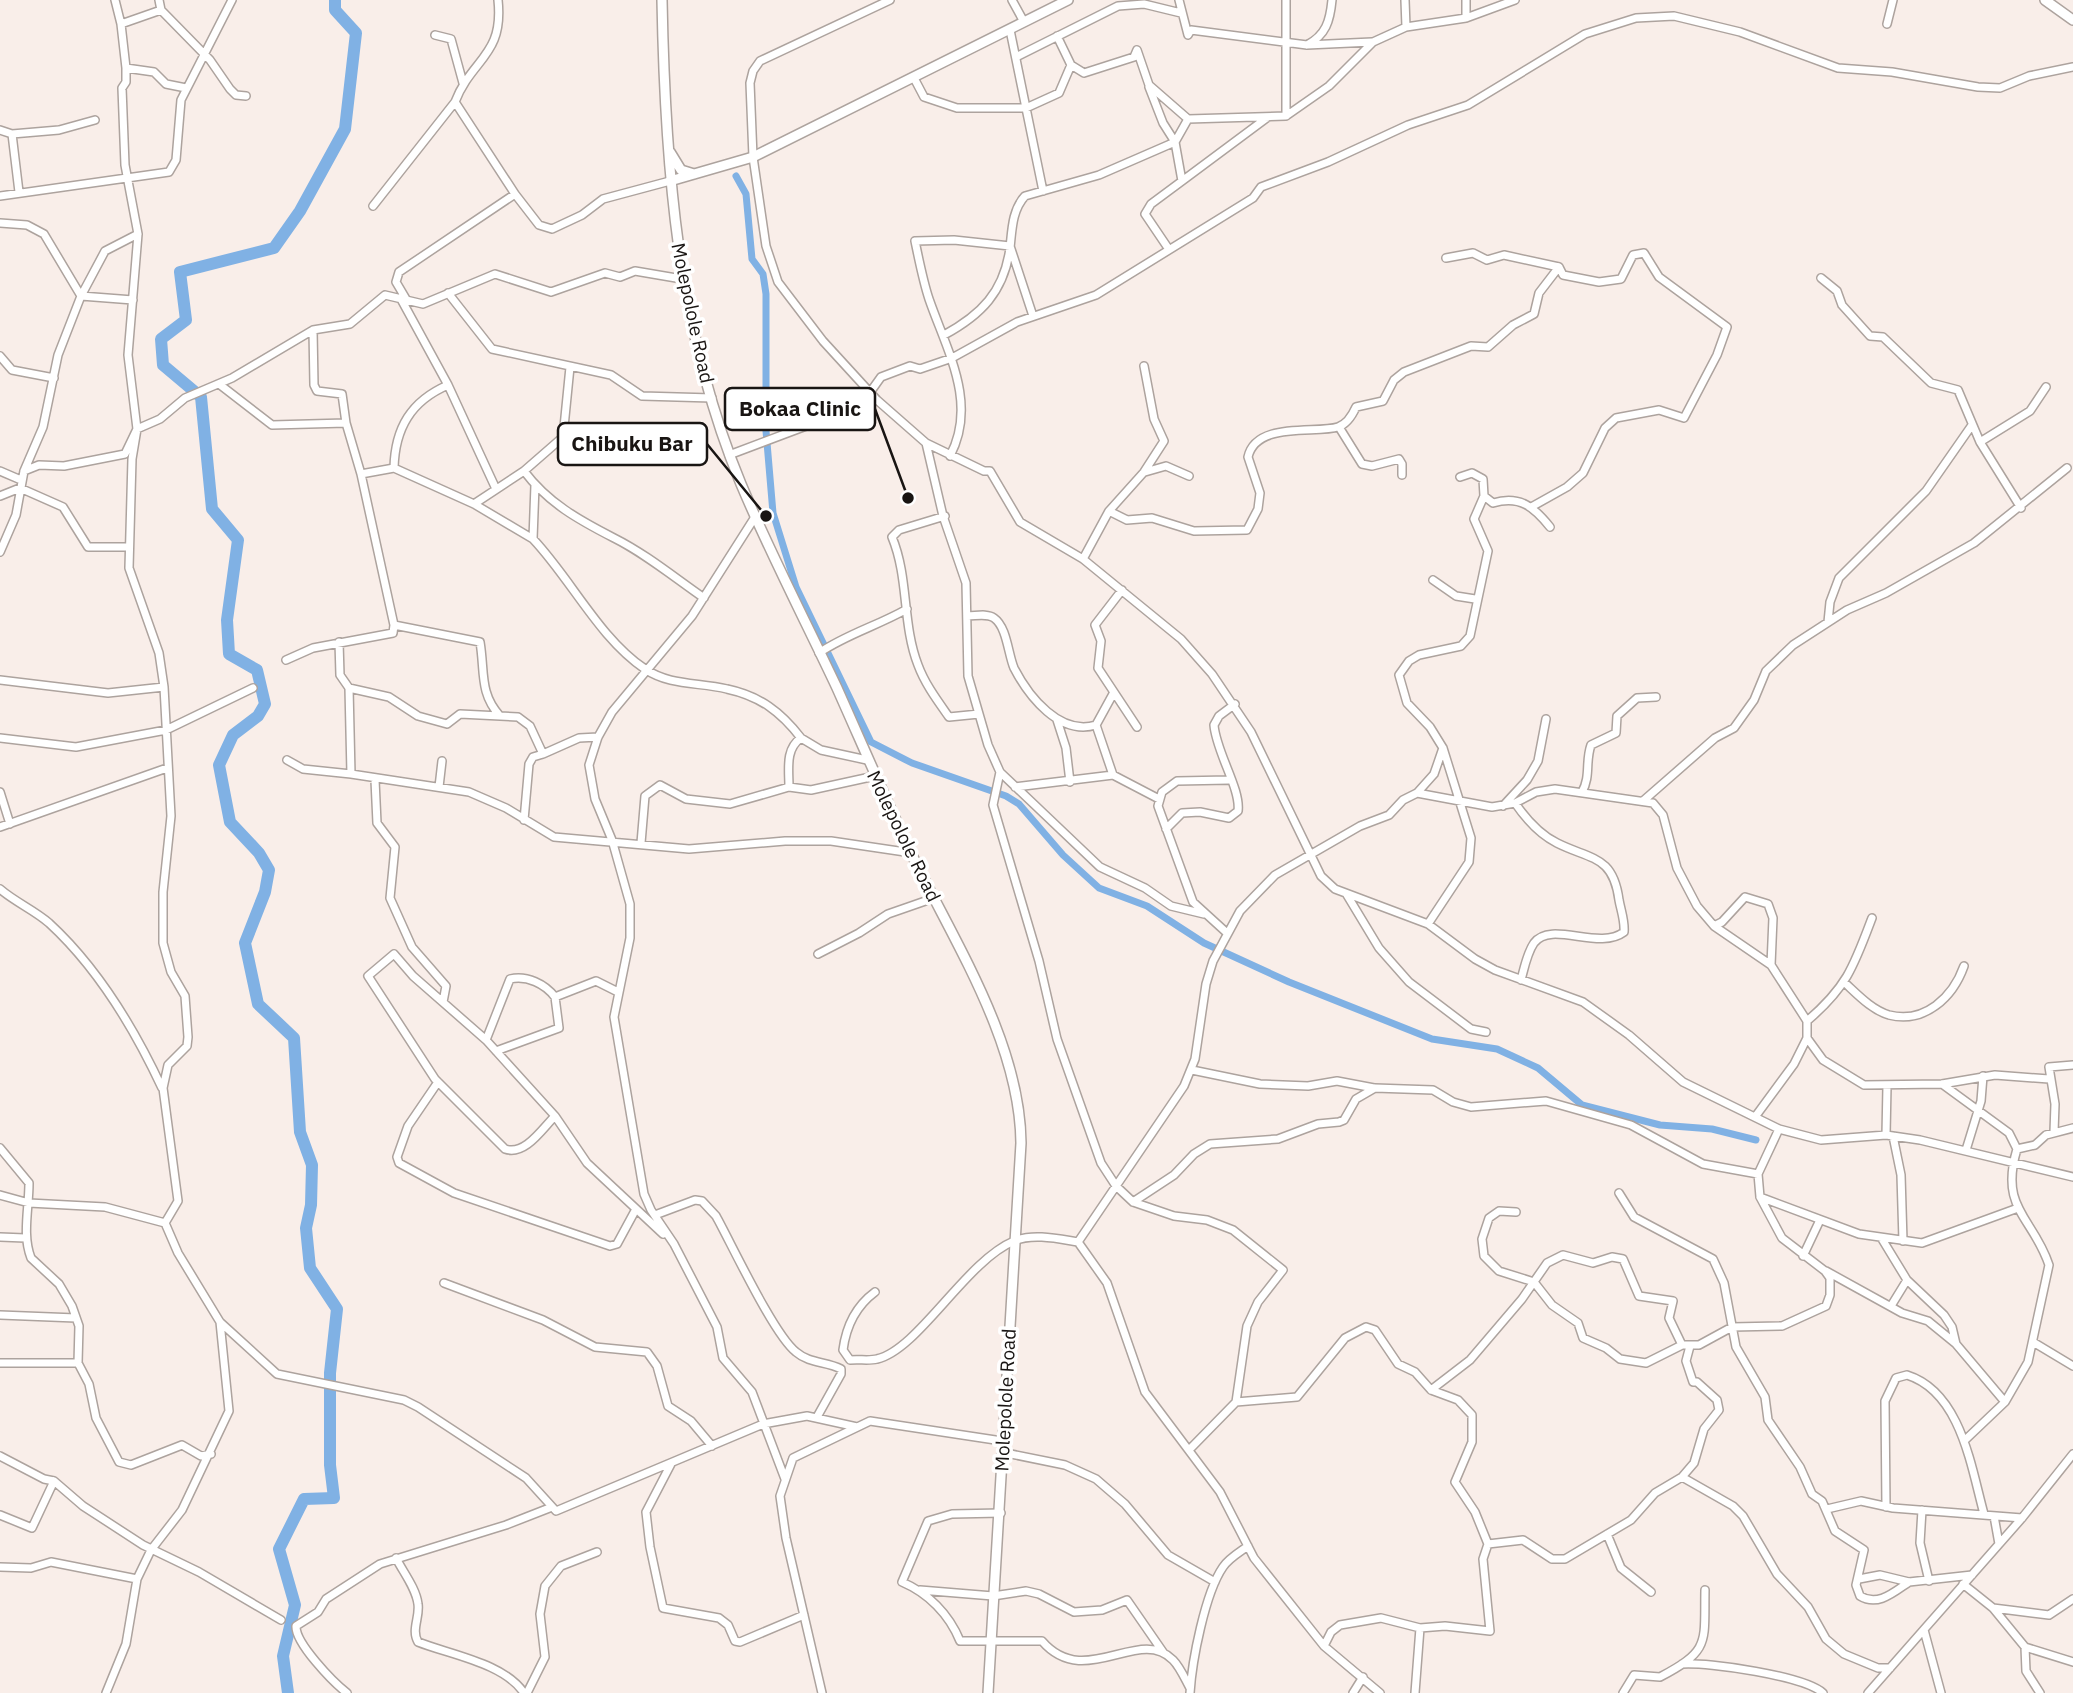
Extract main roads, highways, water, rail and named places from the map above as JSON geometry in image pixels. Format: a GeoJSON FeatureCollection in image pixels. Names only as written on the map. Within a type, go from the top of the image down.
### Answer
{"type":"FeatureCollection","features":[{"type":"Feature","properties":{"kind":"main road","name":"Molepolole Road"},"geometry":{"type":"LineString","coordinates":[[662,0],[670,181],[682,279],[695,344],[729,454],[755,517],[867,760],[986,1007],[1015,1089],[1021,1143],[1001,1452],[1001,1513],[989,1641],[988,1693]]}},
{"type":"Feature","properties":{"kind":"main road"},"geometry":{"type":"LineString","coordinates":[[670,181],[753,157],[1068,0]]}},
{"type":"Feature","properties":{"kind":"main road"},"geometry":{"type":"LineString","coordinates":[[2045,0],[2073,20]]}},
{"type":"Feature","properties":{"kind":"main road"},"geometry":{"type":"LineString","coordinates":[[668,147],[681,170],[696,174]]}},
{"type":"Feature","properties":{"kind":"waterway"},"geometry":{"type":"LineString","coordinates":[[288,1693],[283,1656],[295,1605],[279,1549],[304,1499],[334,1498],[330,1465],[330,1373],[337,1309],[310,1268],[306,1228],[311,1205],[312,1165],[300,1132],[294,1038],[258,1004],[245,943],[265,892],[269,870],[259,853],[230,822],[219,765],[233,735],[258,716],[265,704],[257,670],[229,654],[227,620],[238,540],[212,509],[201,397],[163,365],[161,339],[186,320],[180,272],[274,248],[300,211],[345,129],[356,33],[335,10],[335,0]]}},
{"type":"Feature","properties":{"kind":"waterway"},"geometry":{"type":"LineString","coordinates":[[736,176],[746,194],[752,259],[763,274],[766,294],[766,431],[773,513],[796,587],[871,742],[912,763],[1006,796],[1019,804],[1063,855],[1099,888],[1147,906],[1204,943],[1289,982],[1432,1039],[1497,1049],[1538,1068],[1582,1105],[1660,1125],[1712,1129],[1756,1140]]}},
{"type":"Feature","properties":{"kind":"place","name":"Bokaa Clinic"},"geometry":{"type":"Point","coordinates":[908,498]}},
{"type":"Feature","properties":{"kind":"place","name":"Chibuku Bar"},"geometry":{"type":"Point","coordinates":[766,516]}}]}
